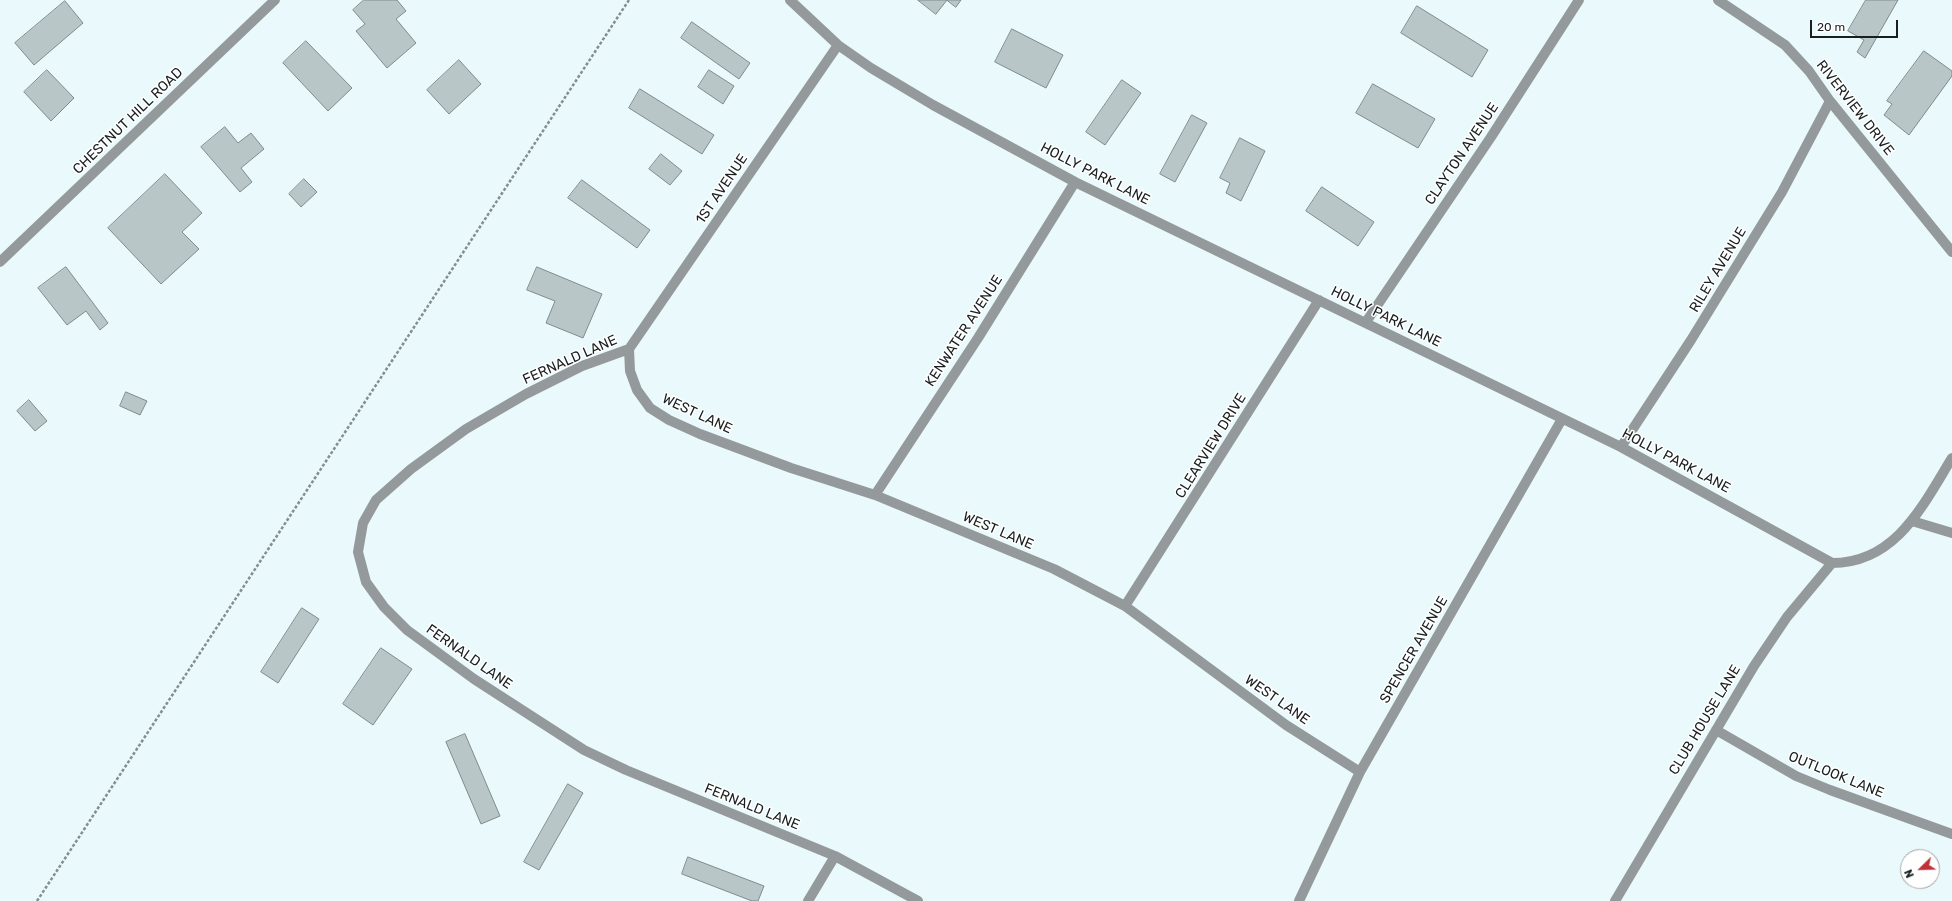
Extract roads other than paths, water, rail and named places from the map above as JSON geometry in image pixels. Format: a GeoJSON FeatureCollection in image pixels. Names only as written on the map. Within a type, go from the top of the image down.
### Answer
{"type":"FeatureCollection","features":[{"type":"Feature","properties":{"kind":"street","name":"CHESTNUT HILL ROAD"},"geometry":{"type":"LineString","coordinates":[[0,262],[275,0]]}},
{"type":"Feature","properties":{"kind":"street","name":"HOLLY PARK LANE"},"geometry":{"type":"LineString","coordinates":[[790,0],[838,45],[871,68],[933,105],[1075,182],[1621,447],[1832,564]]}},
{"type":"Feature","properties":{"kind":"street","name":"CLAYTON AVENUE"},"geometry":{"type":"LineString","coordinates":[[1366,322],[1491,137],[1579,0]]}},
{"type":"Feature","properties":{"kind":"street","name":"RIVERVIEW DRIVE"},"geometry":{"type":"LineString","coordinates":[[1718,0],[1762,28],[1785,45],[1809,71],[1830,101],[1952,252]]}},
{"type":"Feature","properties":{"kind":"street","name":"1ST AVENUE"},"geometry":{"type":"LineString","coordinates":[[629,349],[838,45]]}},
{"type":"Feature","properties":{"kind":"street","name":"RILEY AVENUE"},"geometry":{"type":"LineString","coordinates":[[1621,447],[1691,340],[1782,192],[1830,101]]}},
{"type":"Feature","properties":{"kind":"street","name":"KENWATER AVENUE"},"geometry":{"type":"LineString","coordinates":[[875,495],[978,338],[1075,182]]}},
{"type":"Feature","properties":{"kind":"street","name":"CLEARVIEW DRIVE"},"geometry":{"type":"LineString","coordinates":[[1125,606],[1319,300]]}},
{"type":"Feature","properties":{"kind":"street","name":"WEST LANE"},"geometry":{"type":"LineString","coordinates":[[629,349],[630,371],[637,390],[650,408],[669,420],[700,434],[791,468],[875,495],[1054,569],[1125,606],[1286,725],[1360,772]]}},
{"type":"Feature","properties":{"kind":"street","name":"FERNALD LANE"},"geometry":{"type":"LineString","coordinates":[[629,349],[582,366],[526,394],[466,428],[411,468],[376,500],[363,523],[358,552],[366,582],[384,608],[407,630],[474,679],[584,750],[626,770],[835,856],[918,901]]}},
{"type":"Feature","properties":{"kind":"street","name":"SPENCER AVENUE"},"geometry":{"type":"LineString","coordinates":[[1299,901],[1360,772],[1562,419]]}},
{"type":"Feature","properties":{"kind":"street"},"geometry":{"type":"LineString","coordinates":[[1832,564],[1848,563],[1869,557],[1892,541],[1912,521],[1952,458]]}},
{"type":"Feature","properties":{"kind":"street"},"geometry":{"type":"LineString","coordinates":[[1912,521],[1952,533]]}},
{"type":"Feature","properties":{"kind":"street","name":"CLUB HOUSE LANE"},"geometry":{"type":"LineString","coordinates":[[1615,901],[1754,666],[1787,617],[1832,564]]}},
{"type":"Feature","properties":{"kind":"street","name":"OUTLOOK LANE"},"geometry":{"type":"LineString","coordinates":[[1716,730],[1764,759],[1810,781],[1952,834]]}},
{"type":"Feature","properties":{"kind":"street"},"geometry":{"type":"LineString","coordinates":[[808,901],[835,856]]}}]}
